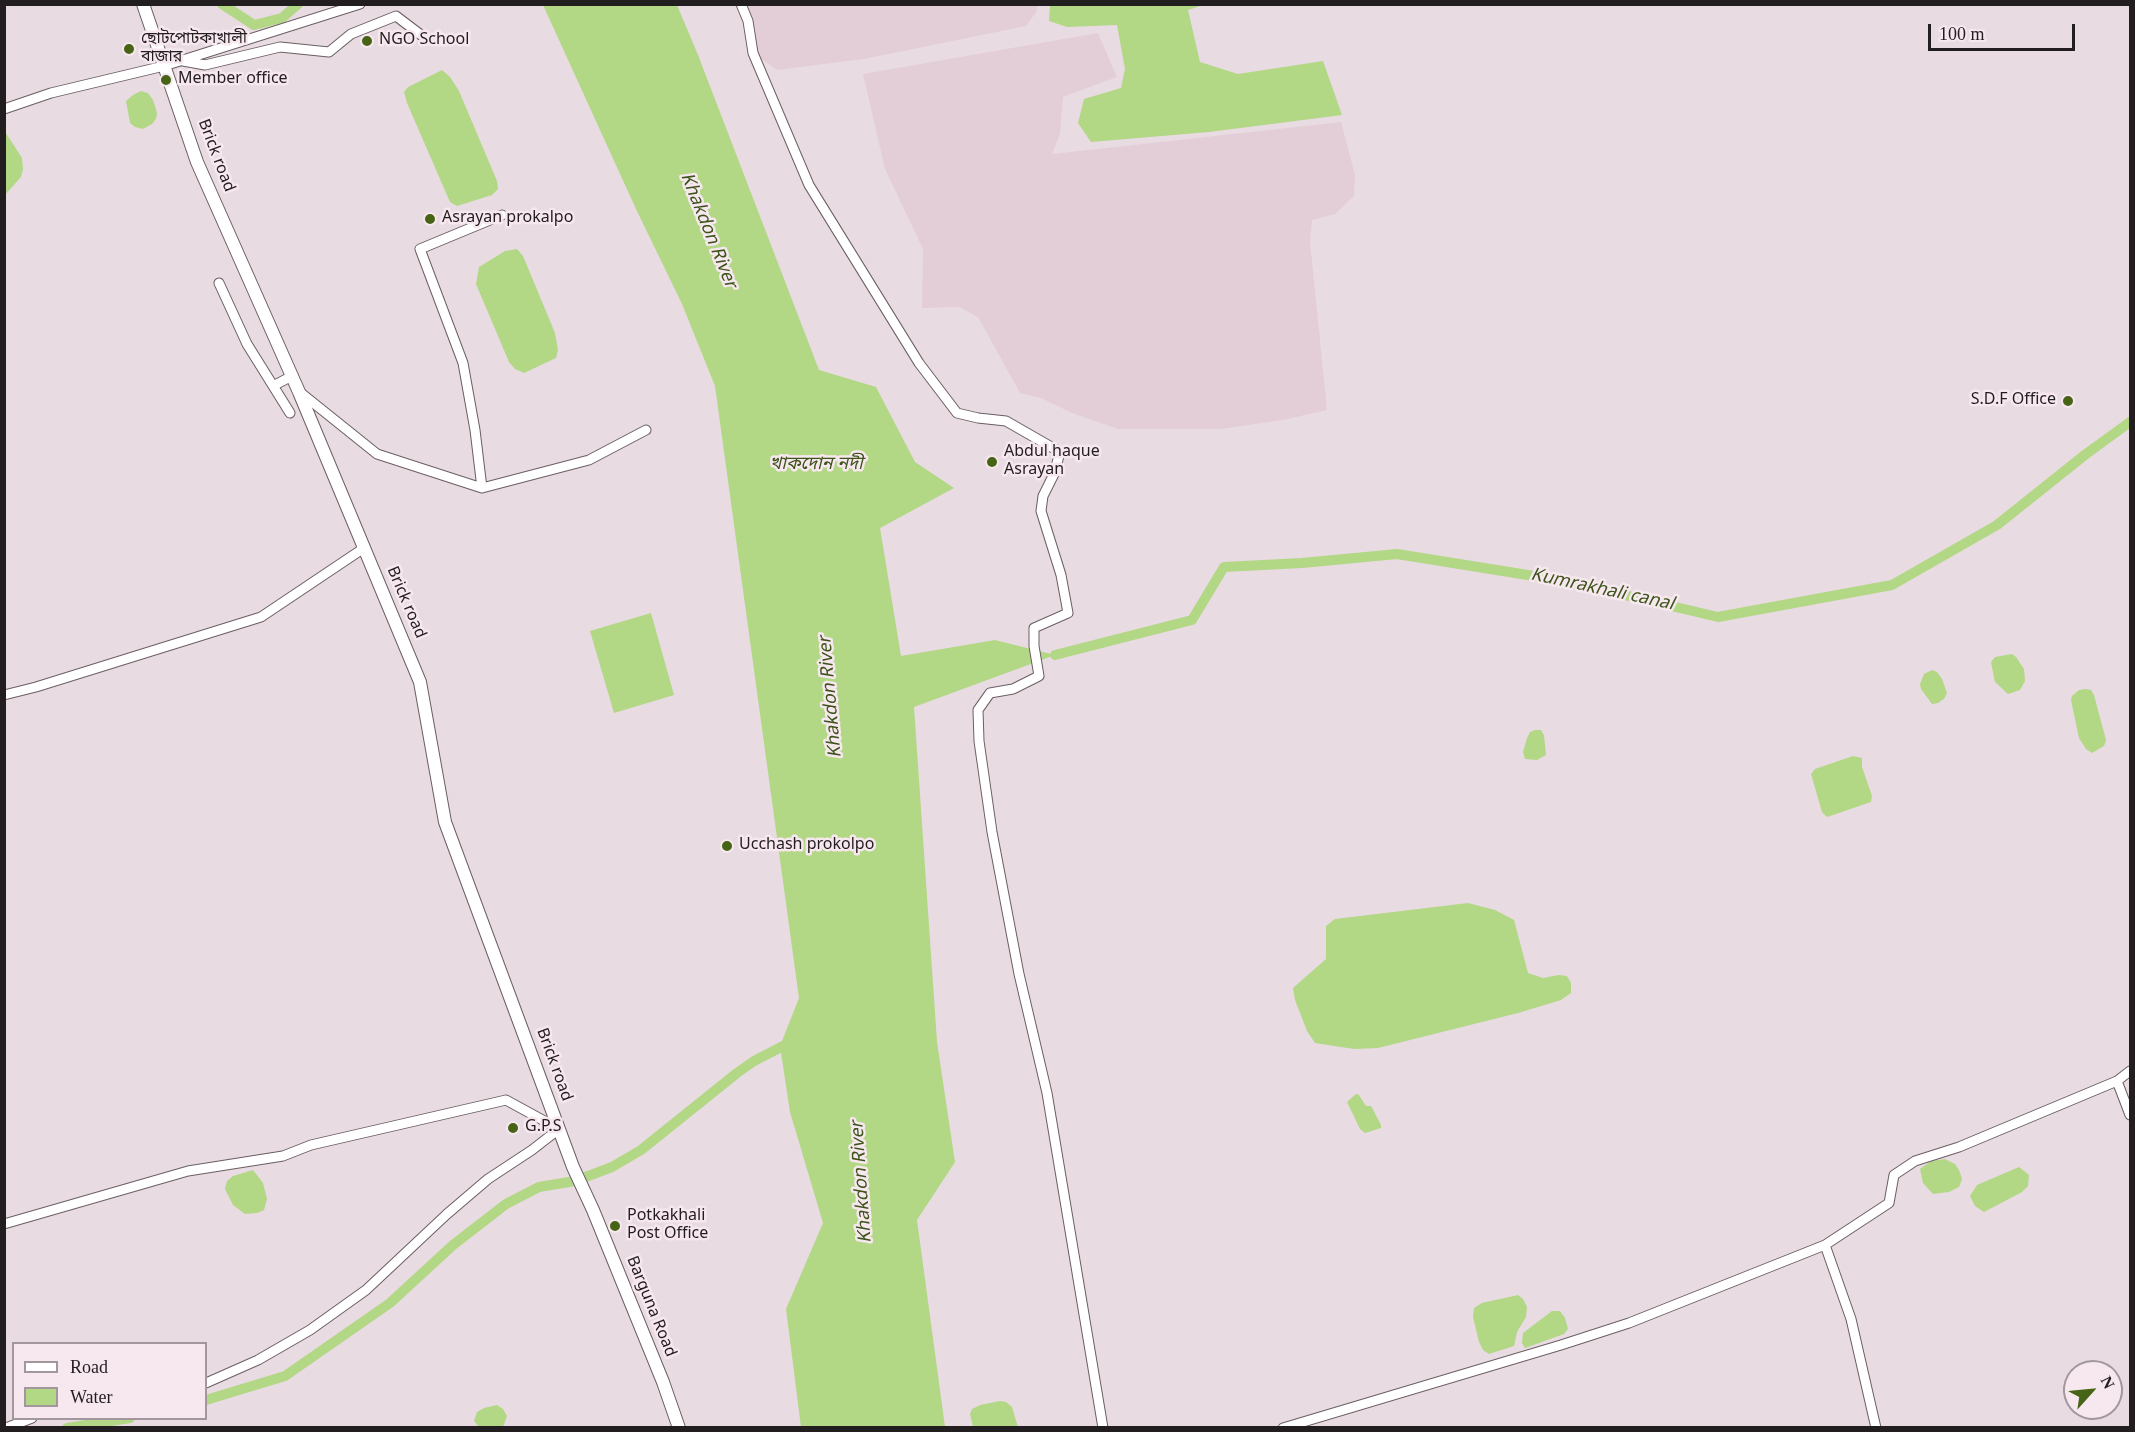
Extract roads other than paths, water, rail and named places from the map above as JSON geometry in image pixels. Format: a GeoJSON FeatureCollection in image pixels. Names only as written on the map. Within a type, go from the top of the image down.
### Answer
{"type":"FeatureCollection","features":[{"type":"Feature","properties":{"kind":"main road","name":"Brick road"},"geometry":{"type":"LineString","coordinates":[[143,4],[197,162],[299,392],[420,682],[445,822],[573,1167]]}},
{"type":"Feature","properties":{"kind":"main road","name":"Barguna Road"},"geometry":{"type":"LineString","coordinates":[[573,1167],[593,1210],[663,1382],[679,1428]]}},
{"type":"Feature","properties":{"kind":"street"},"geometry":{"type":"LineString","coordinates":[[4,109],[51,93],[181,61],[360,4]]}},
{"type":"Feature","properties":{"kind":"street"},"geometry":{"type":"LineString","coordinates":[[741,4],[748,21],[753,53],[809,185],[919,363],[957,413],[1006,421],[1060,452],[1054,474],[1043,496],[1041,511],[1061,575],[1068,613],[1034,628],[1039,676],[1013,689],[990,693],[978,710],[992,832],[1020,974],[1047,1093],[1103,1428]]}},
{"type":"Feature","properties":{"kind":"street"},"geometry":{"type":"LineString","coordinates":[[181,61],[205,65],[280,47],[329,52],[351,34],[396,16],[425,38]]}},
{"type":"Feature","properties":{"kind":"street"},"geometry":{"type":"LineString","coordinates":[[482,488],[463,363],[420,249],[502,215]]}},
{"type":"Feature","properties":{"kind":"street"},"geometry":{"type":"LineString","coordinates":[[219,283],[248,344],[290,413]]}},
{"type":"Feature","properties":{"kind":"street"},"geometry":{"type":"LineString","coordinates":[[273,386],[292,376]]}},
{"type":"Feature","properties":{"kind":"street"},"geometry":{"type":"LineString","coordinates":[[299,392],[377,454],[482,488],[589,460],[646,430]]}},
{"type":"Feature","properties":{"kind":"street"},"geometry":{"type":"LineString","coordinates":[[4,695],[261,617],[364,548]]}},
{"type":"Feature","properties":{"kind":"street"},"geometry":{"type":"LineString","coordinates":[[1283,1428],[1561,1346],[1629,1323],[1825,1245],[1889,1203],[1894,1175],[1915,1161],[1959,1147],[2117,1081],[2130,1071]]}},
{"type":"Feature","properties":{"kind":"street"},"geometry":{"type":"LineString","coordinates":[[2117,1081],[2130,1115]]}},
{"type":"Feature","properties":{"kind":"street"},"geometry":{"type":"LineString","coordinates":[[4,1224],[188,1172],[283,1156],[311,1145],[506,1100],[559,1129],[480,1186],[366,1290],[310,1330],[258,1360],[207,1383]]}},
{"type":"Feature","properties":{"kind":"street"},"geometry":{"type":"LineString","coordinates":[[1825,1245],[1851,1319],[1876,1428]]}},
{"type":"Feature","properties":{"kind":"street"},"geometry":{"type":"LineString","coordinates":[[6,1428],[30,1420]]}},
{"type":"Feature","properties":{"kind":"water","name":"খাকদোন নদী"},"geometry":{"type":"Polygon","coordinates":[[[543,5],[677,5],[819,370],[876,387],[915,462],[954,488],[880,528],[901,656],[995,640],[1055,655],[914,707],[937,1042],[955,1162],[917,1220],[945,1427],[801,1427],[786,1309],[823,1223],[790,1112],[780,1046],[799,998],[715,386],[682,304],[543,5]]]}},
{"type":"Feature","properties":{"kind":"water"},"geometry":{"type":"Polygon","coordinates":[[[1050,5],[1203,5],[1188,10],[1200,62],[1238,74],[1323,61],[1342,115],[1209,132],[1091,142],[1078,123],[1084,99],[1121,88],[1125,69],[1117,25],[1067,27],[1049,21],[1050,5]]]}},
{"type":"Feature","properties":{"kind":"water"},"geometry":{"type":"Polygon","coordinates":[[[442,70],[450,77],[459,91],[497,181],[498,189],[492,195],[457,206],[450,202],[404,92],[408,87],[442,70]]]}},
{"type":"Feature","properties":{"kind":"water"},"geometry":{"type":"Polygon","coordinates":[[[141,91],[148,93],[157,113],[152,124],[143,129],[130,123],[126,101],[141,91]]]}},
{"type":"Feature","properties":{"kind":"water"},"geometry":{"type":"Polygon","coordinates":[[[4,130],[22,158],[23,169],[21,177],[5,195],[4,130]]]}},
{"type":"Feature","properties":{"kind":"water"},"geometry":{"type":"Polygon","coordinates":[[[517,249],[523,256],[555,333],[558,350],[556,358],[524,373],[515,369],[509,362],[476,284],[479,267],[505,251],[517,249]]]}},
{"type":"Feature","properties":{"kind":"water"},"geometry":{"type":"Polygon","coordinates":[[[651,613],[674,695],[614,713],[590,631],[651,613]]]}},
{"type":"Feature","properties":{"kind":"water"},"geometry":{"type":"Polygon","coordinates":[[[2012,654],[2024,669],[2025,681],[2020,690],[2008,694],[1995,682],[1991,662],[1995,657],[2012,654]]]}},
{"type":"Feature","properties":{"kind":"water"},"geometry":{"type":"Polygon","coordinates":[[[1932,670],[1937,672],[1942,679],[1947,693],[1944,699],[1932,704],[1920,684],[1924,674],[1932,670]]]}},
{"type":"Feature","properties":{"kind":"water"},"geometry":{"type":"Polygon","coordinates":[[[2079,690],[2091,690],[2094,695],[2106,740],[2104,746],[2092,753],[2086,749],[2079,738],[2071,700],[2079,690]]]}},
{"type":"Feature","properties":{"kind":"water"},"geometry":{"type":"Polygon","coordinates":[[[1541,730],[1544,735],[1546,755],[1537,760],[1525,759],[1523,752],[1527,738],[1530,732],[1541,730]]]}},
{"type":"Feature","properties":{"kind":"water"},"geometry":{"type":"Polygon","coordinates":[[[1853,756],[1862,758],[1862,767],[1872,796],[1871,802],[1827,817],[1822,812],[1811,774],[1815,769],[1853,756]]]}},
{"type":"Feature","properties":{"kind":"water"},"geometry":{"type":"Polygon","coordinates":[[[1468,903],[1495,910],[1514,920],[1528,973],[1543,978],[1567,976],[1571,983],[1571,993],[1561,1000],[1518,1013],[1378,1048],[1354,1049],[1315,1043],[1307,1031],[1295,1000],[1293,988],[1326,959],[1326,926],[1335,919],[1468,903]]]}},
{"type":"Feature","properties":{"kind":"water"},"geometry":{"type":"Polygon","coordinates":[[[1356,1094],[1366,1106],[1371,1106],[1381,1128],[1365,1133],[1360,1129],[1347,1102],[1356,1094]]]}},
{"type":"Feature","properties":{"kind":"water"},"geometry":{"type":"Polygon","coordinates":[[[1945,1159],[1955,1164],[1962,1179],[1959,1187],[1949,1192],[1933,1194],[1923,1183],[1920,1169],[1931,1161],[1945,1159]]]}},
{"type":"Feature","properties":{"kind":"water"},"geometry":{"type":"Polygon","coordinates":[[[2019,1167],[2029,1175],[2028,1186],[2022,1192],[1984,1212],[1975,1206],[1970,1196],[1977,1185],[2019,1167]]]}},
{"type":"Feature","properties":{"kind":"water"},"geometry":{"type":"Polygon","coordinates":[[[253,1170],[263,1183],[267,1199],[264,1210],[245,1214],[233,1205],[225,1189],[227,1181],[233,1176],[253,1170]]]}},
{"type":"Feature","properties":{"kind":"water"},"geometry":{"type":"Polygon","coordinates":[[[1518,1295],[1527,1307],[1526,1317],[1517,1332],[1514,1346],[1489,1354],[1483,1350],[1479,1342],[1473,1317],[1474,1308],[1482,1303],[1518,1295]]]}},
{"type":"Feature","properties":{"kind":"water"},"geometry":{"type":"Polygon","coordinates":[[[1552,1311],[1560,1311],[1568,1329],[1564,1334],[1525,1348],[1522,1343],[1523,1333],[1552,1311]]]}},
{"type":"Feature","properties":{"kind":"water"},"geometry":{"type":"Polygon","coordinates":[[[1000,1401],[1012,1407],[1018,1427],[973,1427],[970,1414],[972,1409],[1000,1401]]]}},
{"type":"Feature","properties":{"kind":"water"},"geometry":{"type":"Polygon","coordinates":[[[497,1405],[507,1416],[503,1427],[479,1427],[474,1421],[477,1412],[497,1405]]]}},
{"type":"Feature","properties":{"kind":"waterway"},"geometry":{"type":"LineString","coordinates":[[222,4],[254,25],[282,18],[298,4]]}},
{"type":"Feature","properties":{"kind":"waterway","name":"Kumrakhali canal"},"geometry":{"type":"LineString","coordinates":[[1055,655],[1192,620],[1224,567],[1302,563],[1397,554],[1565,581],[1718,617],[1892,585],[1997,525],[2130,422]]}},
{"type":"Feature","properties":{"kind":"waterway"},"geometry":{"type":"LineString","coordinates":[[207,1400],[285,1376],[390,1303],[453,1245],[506,1204],[539,1187],[575,1181],[612,1167],[641,1150],[754,1061],[791,1042]]}},
{"type":"Feature","properties":{"kind":"waterway"},"geometry":{"type":"LineString","coordinates":[[67,1428],[117,1420]]}},
{"type":"Feature","properties":{"kind":"place","name":"NGO School"},"geometry":{"type":"Point","coordinates":[367,41]}},
{"type":"Feature","properties":{"kind":"place","name":"ছোটপোটকাখালী বাজার"},"geometry":{"type":"Point","coordinates":[129,49]}},
{"type":"Feature","properties":{"kind":"place","name":"Member office"},"geometry":{"type":"Point","coordinates":[166,80]}},
{"type":"Feature","properties":{"kind":"place","name":"Asrayan prokalpo"},"geometry":{"type":"Point","coordinates":[430,219]}},
{"type":"Feature","properties":{"kind":"place","name":"S.D.F Office"},"geometry":{"type":"Point","coordinates":[2068,401]}},
{"type":"Feature","properties":{"kind":"place","name":"Abdul haque Asrayan"},"geometry":{"type":"Point","coordinates":[992,462]}},
{"type":"Feature","properties":{"kind":"place","name":"Ucchash prokolpo"},"geometry":{"type":"Point","coordinates":[727,846]}},
{"type":"Feature","properties":{"kind":"place","name":"G.P.S"},"geometry":{"type":"Point","coordinates":[513,1128]}},
{"type":"Feature","properties":{"kind":"place","name":"Potkakhali Post Office"},"geometry":{"type":"Point","coordinates":[615,1226]}},
{"type":"Feature","properties":{"kind":"water label","name":"Khakdon River"},"geometry":{"type":"Point","coordinates":[707,231]}},
{"type":"Feature","properties":{"kind":"water label","name":"Khakdon River"},"geometry":{"type":"Point","coordinates":[832,697]}},
{"type":"Feature","properties":{"kind":"water label","name":"Khakdon River"},"geometry":{"type":"Point","coordinates":[863,1182]}}]}
